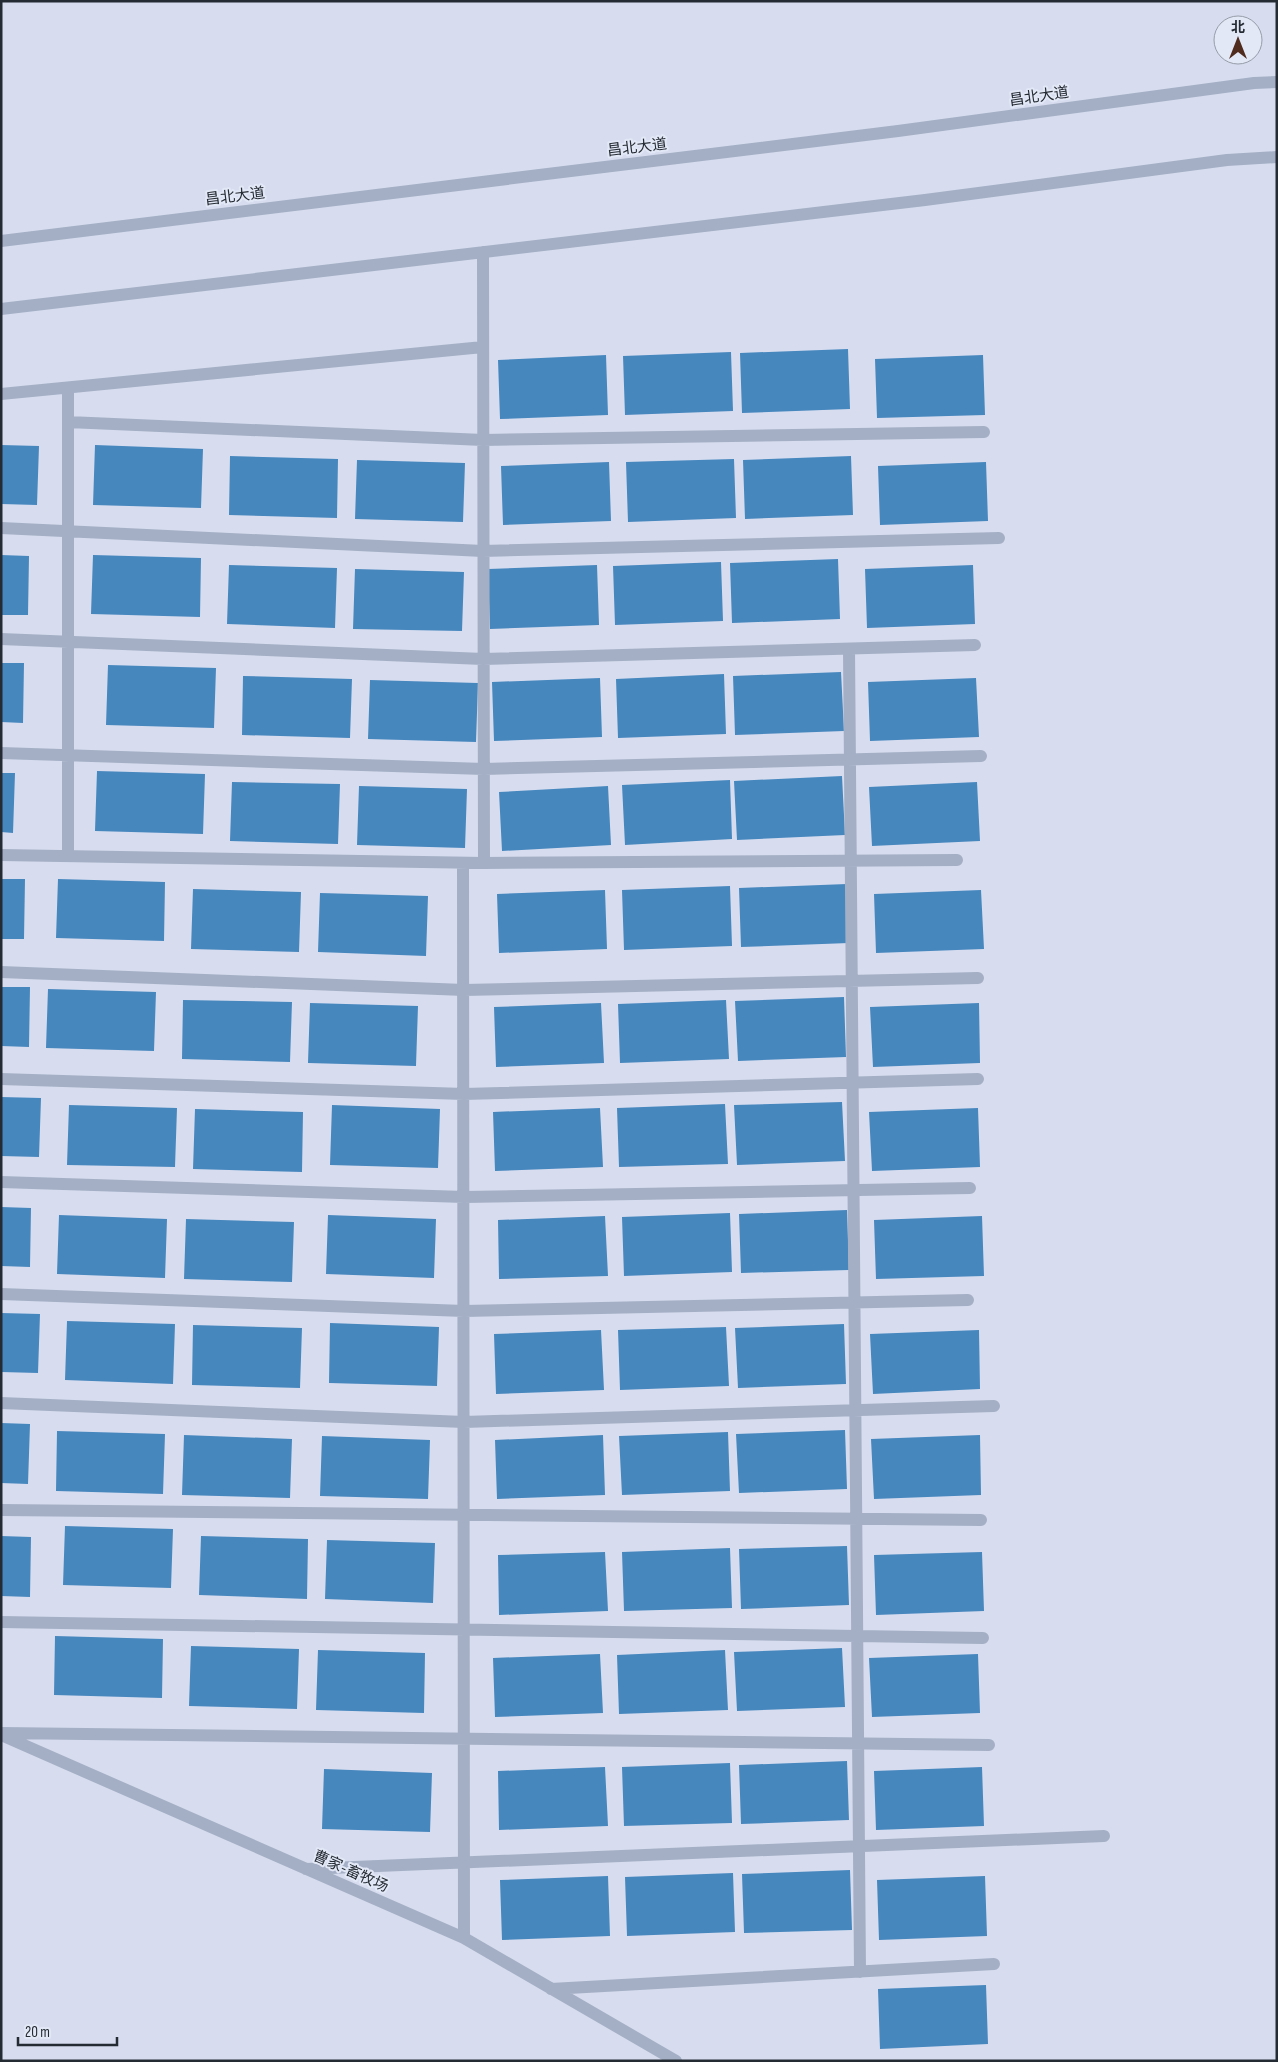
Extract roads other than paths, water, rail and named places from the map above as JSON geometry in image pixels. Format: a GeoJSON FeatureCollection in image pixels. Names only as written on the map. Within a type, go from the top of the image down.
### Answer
{"type":"FeatureCollection","features":[{"type":"Feature","properties":{"kind":"street","name":"昌北大道"},"geometry":{"type":"LineString","coordinates":[[1,241],[888,133],[1244,84],[1277,82]]}},
{"type":"Feature","properties":{"kind":"street"},"geometry":{"type":"LineString","coordinates":[[1,309],[915,201],[1226,160],[1277,158]]}},
{"type":"Feature","properties":{"kind":"street"},"geometry":{"type":"LineString","coordinates":[[482,252],[484,864]]}},
{"type":"Feature","properties":{"kind":"street"},"geometry":{"type":"LineString","coordinates":[[1,394],[482,347]]}},
{"type":"Feature","properties":{"kind":"street"},"geometry":{"type":"LineString","coordinates":[[68,388],[68,856]]}},
{"type":"Feature","properties":{"kind":"street"},"geometry":{"type":"LineString","coordinates":[[68,422],[483,440],[984,432]]}},
{"type":"Feature","properties":{"kind":"street"},"geometry":{"type":"LineString","coordinates":[[1,528],[484,551],[999,538]]}},
{"type":"Feature","properties":{"kind":"street"},"geometry":{"type":"LineString","coordinates":[[1,639],[68,640],[484,659],[975,645]]}},
{"type":"Feature","properties":{"kind":"street"},"geometry":{"type":"LineString","coordinates":[[849,649],[860,1972]]}},
{"type":"Feature","properties":{"kind":"street"},"geometry":{"type":"LineString","coordinates":[[1,754],[484,768],[982,756]]}},
{"type":"Feature","properties":{"kind":"street"},"geometry":{"type":"LineString","coordinates":[[1,855],[484,864],[957,860]]}},
{"type":"Feature","properties":{"kind":"street"},"geometry":{"type":"LineString","coordinates":[[463,863],[464,1938]]}},
{"type":"Feature","properties":{"kind":"street"},"geometry":{"type":"LineString","coordinates":[[1,972],[464,990],[978,978]]}},
{"type":"Feature","properties":{"kind":"street"},"geometry":{"type":"LineString","coordinates":[[1,1079],[464,1094],[978,1079]]}},
{"type":"Feature","properties":{"kind":"street"},"geometry":{"type":"LineString","coordinates":[[1,1182],[464,1197],[970,1188]]}},
{"type":"Feature","properties":{"kind":"street"},"geometry":{"type":"LineString","coordinates":[[1,1294],[464,1311],[968,1300]]}},
{"type":"Feature","properties":{"kind":"street"},"geometry":{"type":"LineString","coordinates":[[1,1403],[464,1422],[994,1406]]}},
{"type":"Feature","properties":{"kind":"street"},"geometry":{"type":"LineString","coordinates":[[1,1510],[982,1520]]}},
{"type":"Feature","properties":{"kind":"street"},"geometry":{"type":"LineString","coordinates":[[1,1622],[983,1638]]}},
{"type":"Feature","properties":{"kind":"street"},"geometry":{"type":"LineString","coordinates":[[1,1734],[989,1745]]}},
{"type":"Feature","properties":{"kind":"street","name":"曹家-畜牧场"},"geometry":{"type":"LineString","coordinates":[[1,1734],[464,1938],[676,2061]]}},
{"type":"Feature","properties":{"kind":"street"},"geometry":{"type":"LineString","coordinates":[[306,1869],[1104,1836]]}},
{"type":"Feature","properties":{"kind":"street"},"geometry":{"type":"LineString","coordinates":[[551,1989],[994,1964]]}}]}
